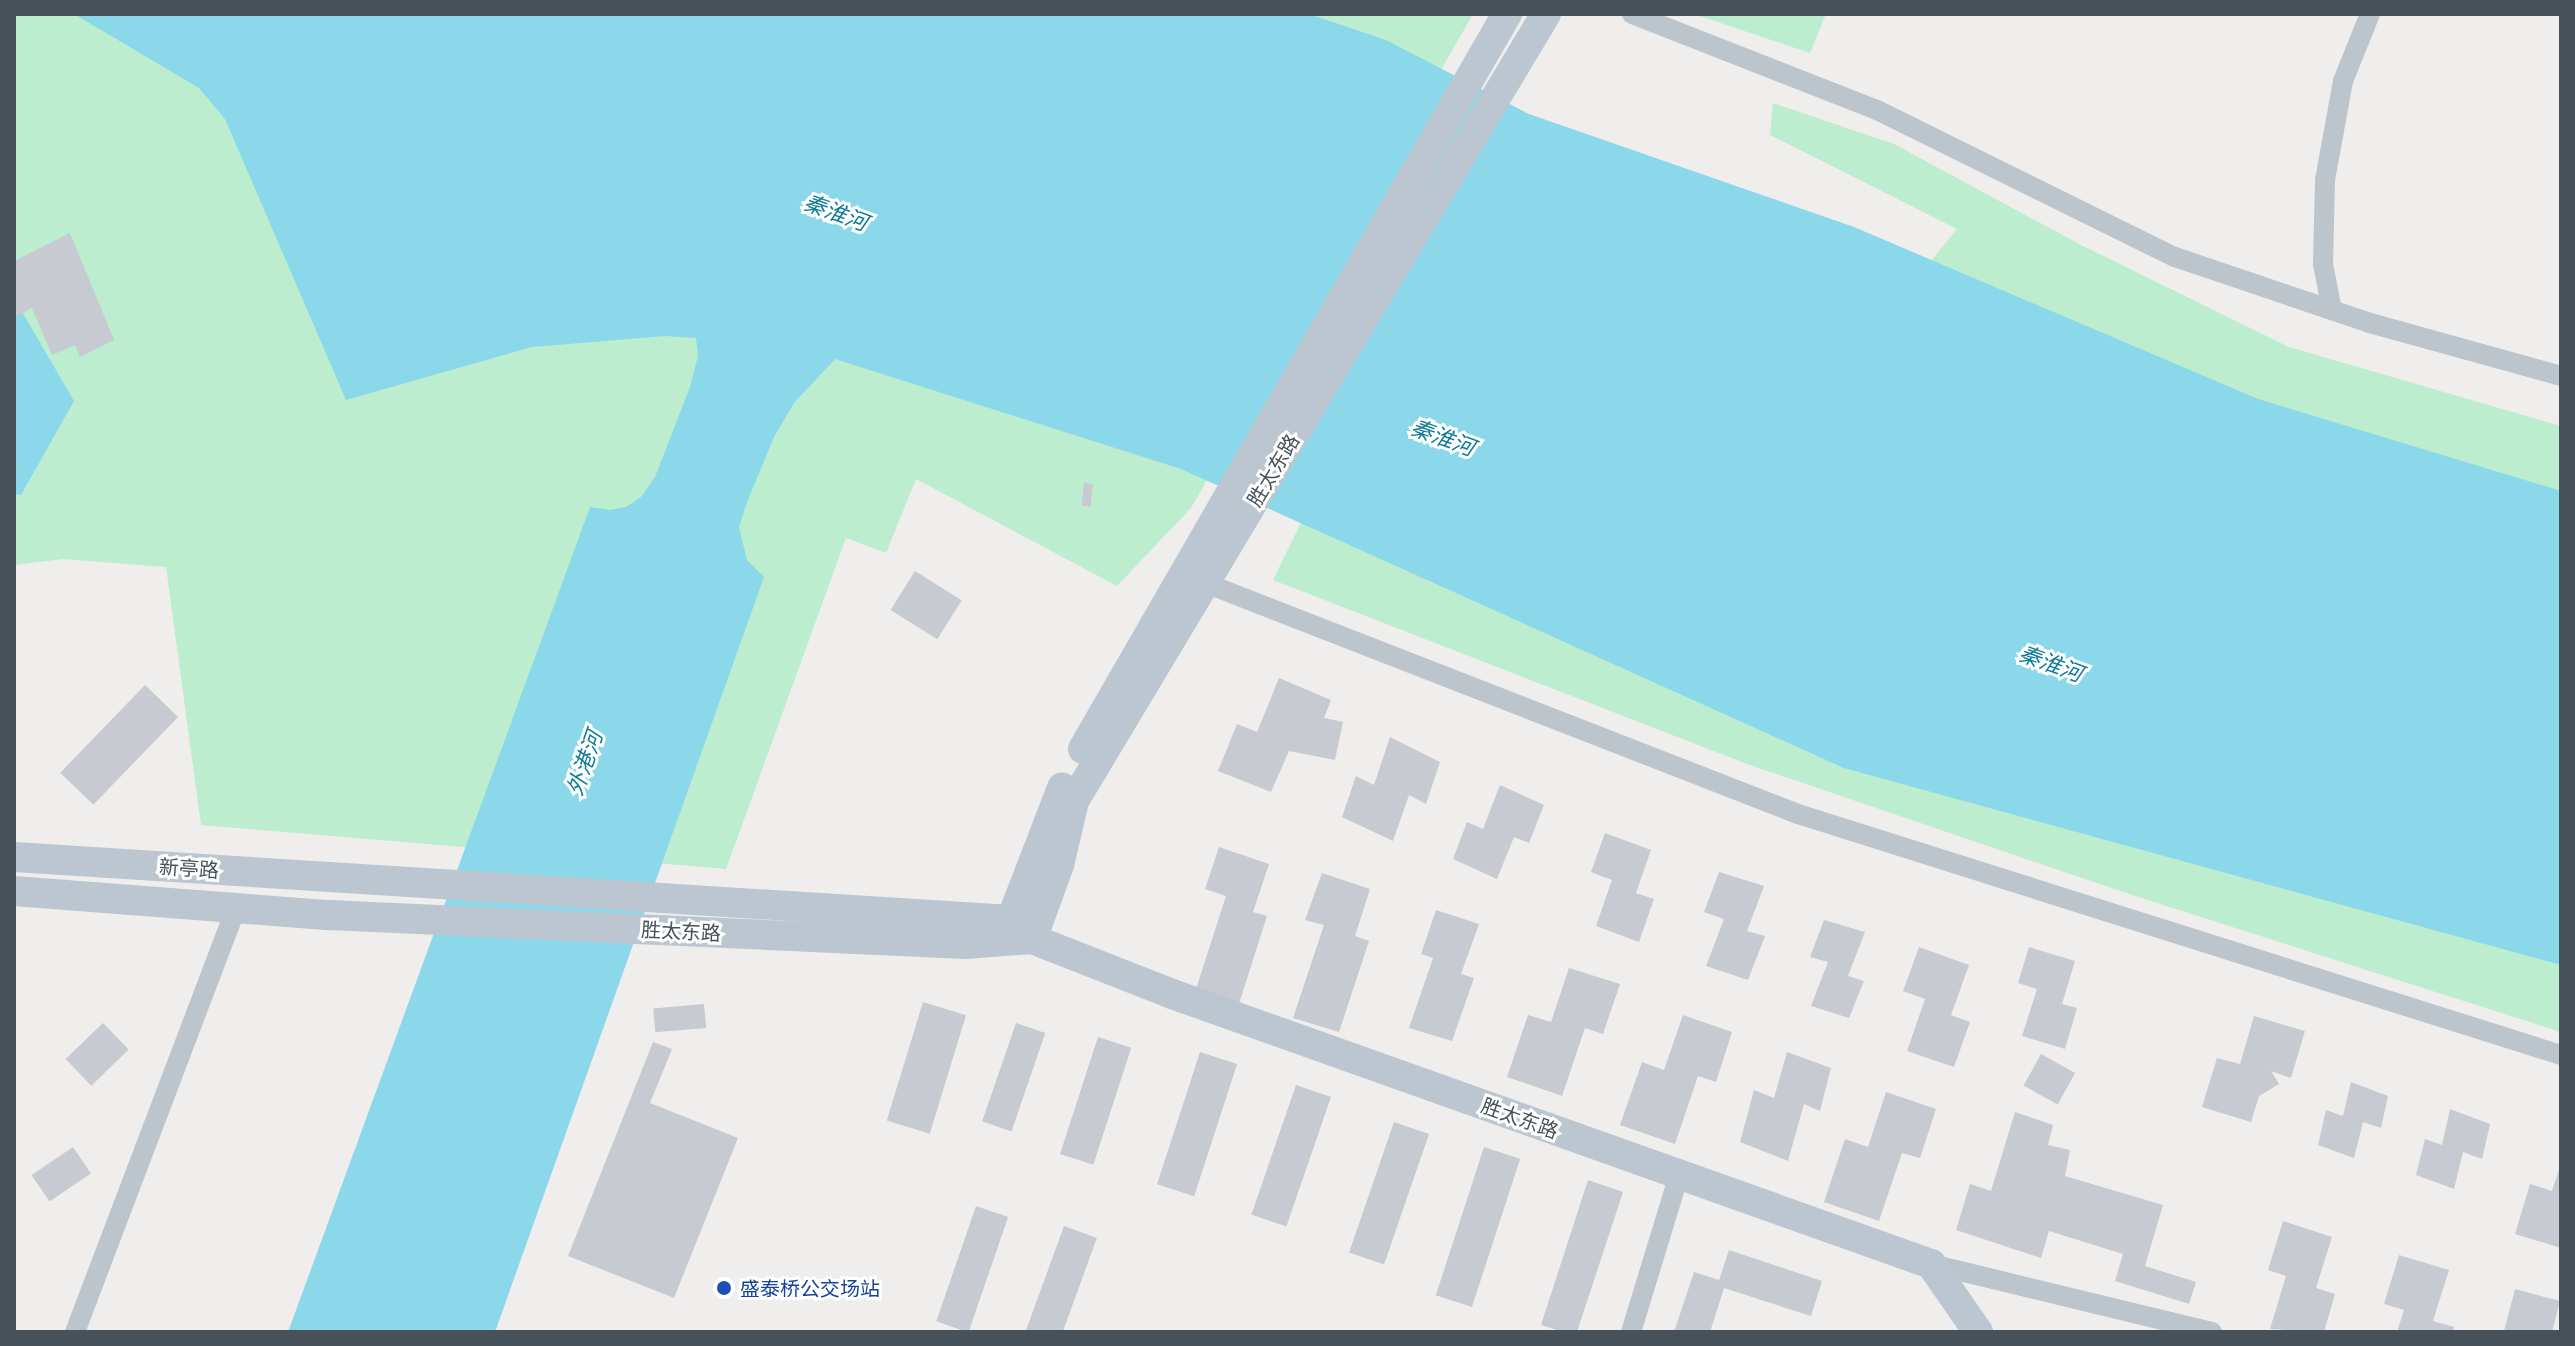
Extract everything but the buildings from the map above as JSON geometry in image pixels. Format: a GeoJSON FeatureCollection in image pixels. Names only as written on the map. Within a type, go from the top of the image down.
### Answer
{"type":"FeatureCollection","features":[{"type":"Feature","properties":{"kind":"main road","name":"胜太东路"},"geometry":{"type":"LineString","coordinates":[[1203,564],[1507,14]]}},
{"type":"Feature","properties":{"kind":"main road","name":"胜太东路"},"geometry":{"type":"LineString","coordinates":[[1022,930],[1062,787],[1546,14]]}},
{"type":"Feature","properties":{"kind":"main road","name":"新亭路"},"geometry":{"type":"LineString","coordinates":[[14,857],[363,880]]}},
{"type":"Feature","properties":{"kind":"main road","name":"胜太东路"},"geometry":{"type":"LineString","coordinates":[[363,880],[721,902],[1022,930],[1172,994],[1931,1264]]}},
{"type":"Feature","properties":{"kind":"main road","name":"新亭路"},"geometry":{"type":"LineString","coordinates":[[14,891],[329,915]]}},
{"type":"Feature","properties":{"kind":"main road","name":"胜太东路"},"geometry":{"type":"LineString","coordinates":[[329,915],[965,944],[1022,930]]}},
{"type":"Feature","properties":{"kind":"main road"},"geometry":{"type":"LineString","coordinates":[[1931,1264],[1978,1332]]}},
{"type":"Feature","properties":{"kind":"street"},"geometry":{"type":"LineString","coordinates":[[1632,14],[1877,110],[2175,257],[2332,310],[2561,376]]}},
{"type":"Feature","properties":{"kind":"street"},"geometry":{"type":"LineString","coordinates":[[2332,310],[2323,264],[2325,180],[2343,81],[2370,14]]}},
{"type":"Feature","properties":{"kind":"street"},"geometry":{"type":"LineString","coordinates":[[1203,564],[1798,814],[2561,1055]]}},
{"type":"Feature","properties":{"kind":"street"},"geometry":{"type":"LineString","coordinates":[[75,1332],[236,908]]}},
{"type":"Feature","properties":{"kind":"street"},"geometry":{"type":"LineString","coordinates":[[1631,1332],[1679,1175]]}},
{"type":"Feature","properties":{"kind":"street"},"geometry":{"type":"LineString","coordinates":[[1931,1264],[2212,1332]]}},
{"type":"Feature","properties":{"kind":"green space"},"geometry":{"type":"Polygon","coordinates":[[[14,14],[1473,14],[1191,508],[1117,586],[916,479],[886,553],[846,538],[726,869],[201,825],[166,567],[63,559],[14,565],[14,14]]]}},
{"type":"Feature","properties":{"kind":"green space"},"geometry":{"type":"Polygon","coordinates":[[[1694,14],[1826,14],[1810,53],[1694,14]]]}},
{"type":"Feature","properties":{"kind":"green space"},"geometry":{"type":"Polygon","coordinates":[[[1773,103],[1894,144],[2079,244],[2289,347],[2561,426],[2561,1032],[2132,895],[1747,764],[1273,580],[1310,504],[1628,632],[1957,229],[1770,135],[1773,103]]]}},
{"type":"Feature","properties":{"kind":"water"},"geometry":{"type":"Polygon","coordinates":[[[74,14],[1284,14],[1315,16],[1386,40],[1529,114],[1854,227],[2258,399],[2561,491],[2561,965],[1844,768],[1181,469],[835,359],[794,403],[774,437],[747,502],[739,527],[747,560],[764,577],[495,1332],[288,1332],[590,507],[610,510],[626,507],[641,497],[655,477],[690,387],[698,356],[696,338],[665,336],[532,347],[346,400],[225,119],[199,88],[74,14]]]}},
{"type":"Feature","properties":{"kind":"water"},"geometry":{"type":"Polygon","coordinates":[[[14,298],[74,401],[21,495],[14,494],[14,298]]]}},
{"type":"Feature","properties":{"kind":"place","name":"盛泰桥公交场站"},"geometry":{"type":"Point","coordinates":[724,1288]}},
{"type":"Feature","properties":{"kind":"water label","name":"秦淮河"},"geometry":{"type":"Point","coordinates":[836,212]}},
{"type":"Feature","properties":{"kind":"water label","name":"秦淮河"},"geometry":{"type":"Point","coordinates":[1443,437]}},
{"type":"Feature","properties":{"kind":"water label","name":"秦淮河"},"geometry":{"type":"Point","coordinates":[2051,663]}},
{"type":"Feature","properties":{"kind":"water label","name":"外港河"},"geometry":{"type":"Point","coordinates":[584,763]}}]}
